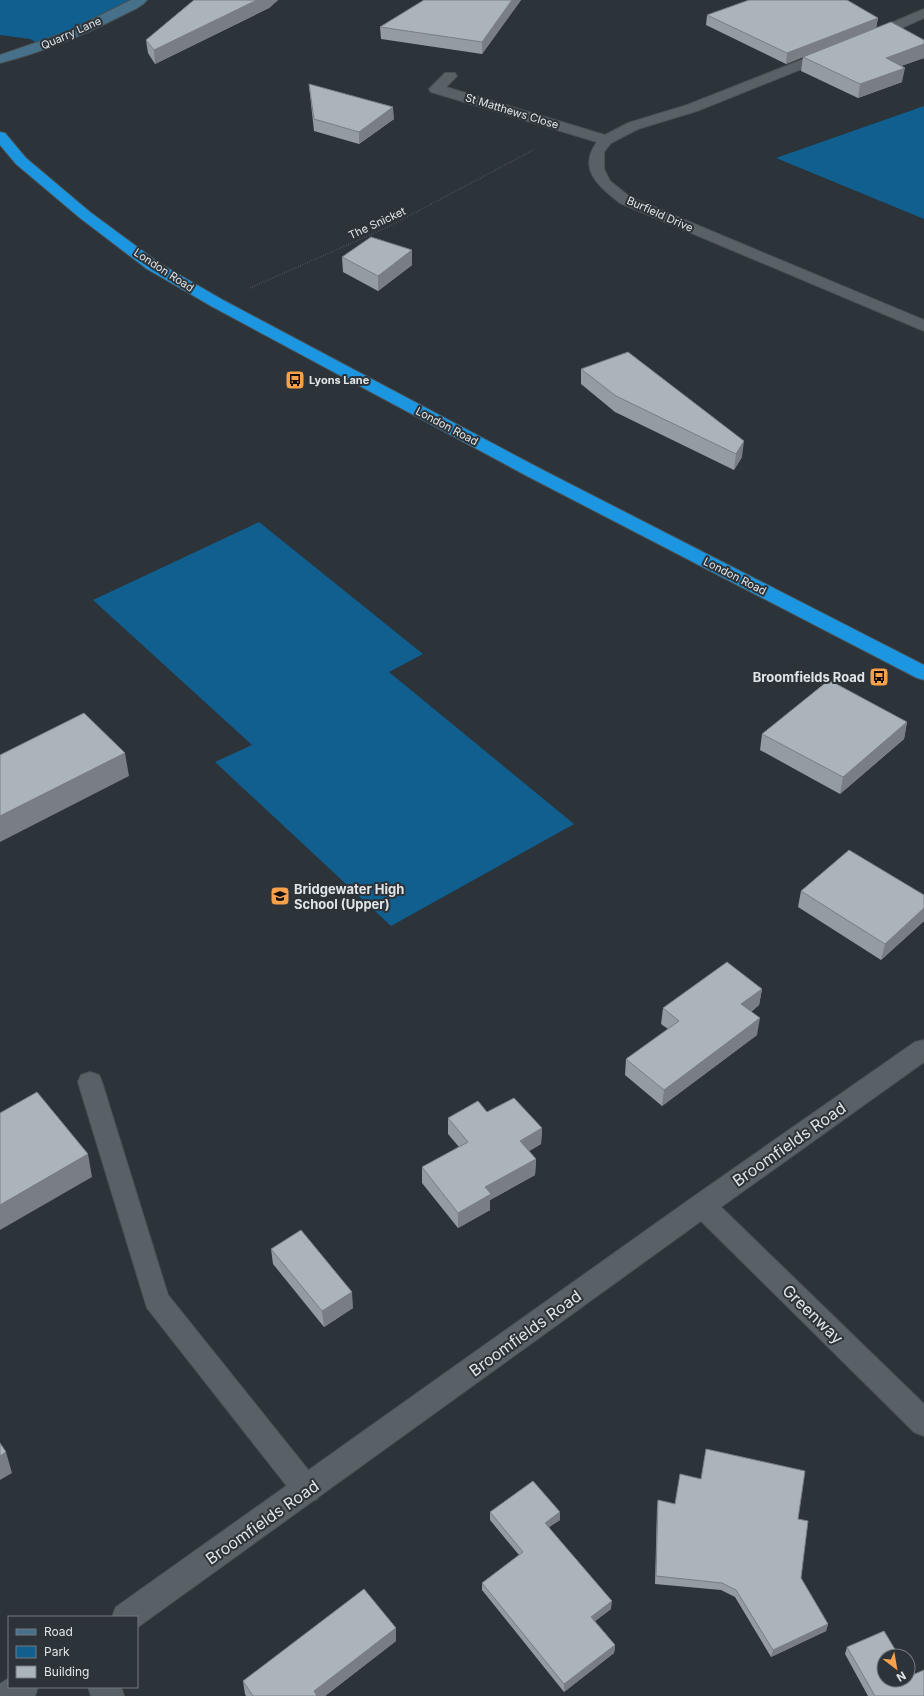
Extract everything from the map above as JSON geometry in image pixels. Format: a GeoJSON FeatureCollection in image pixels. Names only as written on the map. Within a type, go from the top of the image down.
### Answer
{"type":"FeatureCollection","features":[{"type":"Feature","properties":{"kind":"highway","name":"London Road"},"geometry":{"type":"LineString","coordinates":[[0,136],[21,161],[85,215],[153,266],[217,303],[533,472],[924,673]]}},
{"type":"Feature","properties":{"kind":"street","name":"Quarry Lane"},"geometry":{"type":"LineString","coordinates":[[0,59],[57,41],[125,9],[140,0]]}},
{"type":"Feature","properties":{"kind":"street"},"geometry":{"type":"LineString","coordinates":[[856,43],[924,13]]}},
{"type":"Feature","properties":{"kind":"street"},"geometry":{"type":"LineString","coordinates":[[606,140],[633,126],[692,108],[841,48]]}},
{"type":"Feature","properties":{"kind":"street","name":"St Matthews Close"},"geometry":{"type":"LineString","coordinates":[[450,76],[436,89],[606,140]]}},
{"type":"Feature","properties":{"kind":"street","name":"Burfield Drive"},"geometry":{"type":"LineString","coordinates":[[606,140],[596,152],[597,168],[604,183],[625,200],[924,326]]}},
{"type":"Feature","properties":{"kind":"street","name":"Broomfields Road"},"geometry":{"type":"LineString","coordinates":[[128,1616],[702,1205],[924,1049]]}},
{"type":"Feature","properties":{"kind":"street"},"geometry":{"type":"LineString","coordinates":[[90,1082],[156,1300],[306,1490]]}},
{"type":"Feature","properties":{"kind":"street","name":"Greenway"},"geometry":{"type":"LineString","coordinates":[[702,1205],[924,1422]]}},
{"type":"Feature","properties":{"kind":"street"},"geometry":{"type":"LineString","coordinates":[[9,1696],[21,1688]]}},
{"type":"Feature","properties":{"kind":"path","name":"The Snicket"},"geometry":{"type":"LineString","coordinates":[[217,303],[390,226],[436,203],[538,147]]}},
{"type":"Feature","properties":{"kind":"green space"},"geometry":{"type":"Polygon","coordinates":[[[0,0],[140,0],[43,46],[30,39],[0,35],[0,0]]]}},
{"type":"Feature","properties":{"kind":"green space"},"geometry":{"type":"Polygon","coordinates":[[[924,106],[924,219],[776,158],[924,106]]]}},
{"type":"Feature","properties":{"kind":"green space"},"geometry":{"type":"Polygon","coordinates":[[[259,522],[423,654],[389,672],[574,824],[391,926],[215,762],[252,745],[93,600],[259,522]]]}},
{"type":"Feature","properties":{"kind":"building"},"geometry":{"type":"Polygon","coordinates":[[[194,0],[257,0],[154,50],[146,40],[194,0]]]}},
{"type":"Feature","properties":{"kind":"building"},"geometry":{"type":"Polygon","coordinates":[[[424,0],[512,0],[482,42],[380,27],[424,0]]]}},
{"type":"Feature","properties":{"kind":"building"},"geometry":{"type":"Polygon","coordinates":[[[749,0],[847,0],[878,18],[787,53],[707,15],[749,0]]]}},
{"type":"Feature","properties":{"kind":"building"},"geometry":{"type":"Polygon","coordinates":[[[891,22],[924,40],[924,44],[886,58],[905,68],[860,84],[803,57],[891,22]]]}},
{"type":"Feature","properties":{"kind":"building"},"geometry":{"type":"Polygon","coordinates":[[[309,84],[393,107],[359,132],[314,119],[309,84]]]}},
{"type":"Feature","properties":{"kind":"building"},"geometry":{"type":"Polygon","coordinates":[[[371,237],[412,250],[378,276],[342,257],[371,237]]]}},
{"type":"Feature","properties":{"kind":"building"},"geometry":{"type":"Polygon","coordinates":[[[628,352],[744,441],[736,454],[616,396],[581,369],[628,352]]]}},
{"type":"Feature","properties":{"kind":"building"},"geometry":{"type":"Polygon","coordinates":[[[829,680],[907,722],[843,777],[762,734],[829,680]]]}},
{"type":"Feature","properties":{"kind":"building"},"geometry":{"type":"Polygon","coordinates":[[[84,713],[125,753],[0,816],[0,755],[84,713]]]}},
{"type":"Feature","properties":{"kind":"building"},"geometry":{"type":"Polygon","coordinates":[[[849,850],[924,895],[924,908],[885,944],[801,891],[849,850]]]}},
{"type":"Feature","properties":{"kind":"building"},"geometry":{"type":"Polygon","coordinates":[[[727,962],[762,989],[741,1004],[760,1018],[664,1090],[626,1059],[679,1021],[663,1008],[727,962]]]}},
{"type":"Feature","properties":{"kind":"building"},"geometry":{"type":"Polygon","coordinates":[[[37,1092],[88,1154],[0,1205],[0,1113],[37,1092]]]}},
{"type":"Feature","properties":{"kind":"building"},"geometry":{"type":"Polygon","coordinates":[[[514,1098],[542,1128],[520,1141],[536,1159],[485,1187],[491,1194],[458,1213],[422,1167],[468,1142],[448,1118],[478,1101],[487,1112],[514,1098]]]}},
{"type":"Feature","properties":{"kind":"building"},"geometry":{"type":"Polygon","coordinates":[[[301,1230],[352,1292],[322,1311],[271,1249],[301,1230]]]}},
{"type":"Feature","properties":{"kind":"building"},"geometry":{"type":"Polygon","coordinates":[[[0,1443],[6,1452],[0,1456],[0,1443]]]}},
{"type":"Feature","properties":{"kind":"building"},"geometry":{"type":"Polygon","coordinates":[[[706,1449],[805,1471],[798,1519],[808,1521],[801,1578],[828,1624],[773,1650],[736,1590],[722,1583],[656,1576],[658,1500],[675,1504],[680,1474],[701,1479],[706,1449]]]}},
{"type":"Feature","properties":{"kind":"building"},"geometry":{"type":"Polygon","coordinates":[[[533,1481],[560,1512],[545,1523],[612,1601],[591,1617],[615,1645],[564,1684],[482,1583],[523,1552],[490,1512],[533,1481]]]}},
{"type":"Feature","properties":{"kind":"building"},"geometry":{"type":"Polygon","coordinates":[[[364,1589],[396,1628],[314,1691],[317,1696],[253,1696],[243,1681],[364,1589]]]}},
{"type":"Feature","properties":{"kind":"building"},"geometry":{"type":"Polygon","coordinates":[[[884,1631],[894,1648],[876,1648],[876,1688],[916,1688],[916,1673],[924,1670],[924,1696],[875,1696],[847,1647],[884,1631]]]}},
{"type":"Feature","properties":{"kind":"place","name":"Lyons Lane"},"geometry":{"type":"Point","coordinates":[295,380]}},
{"type":"Feature","properties":{"kind":"place","name":"Broomfields Road"},"geometry":{"type":"Point","coordinates":[879,677]}},
{"type":"Feature","properties":{"kind":"place","name":"Bridgewater High School (Upper)"},"geometry":{"type":"Point","coordinates":[280,896]}}]}
